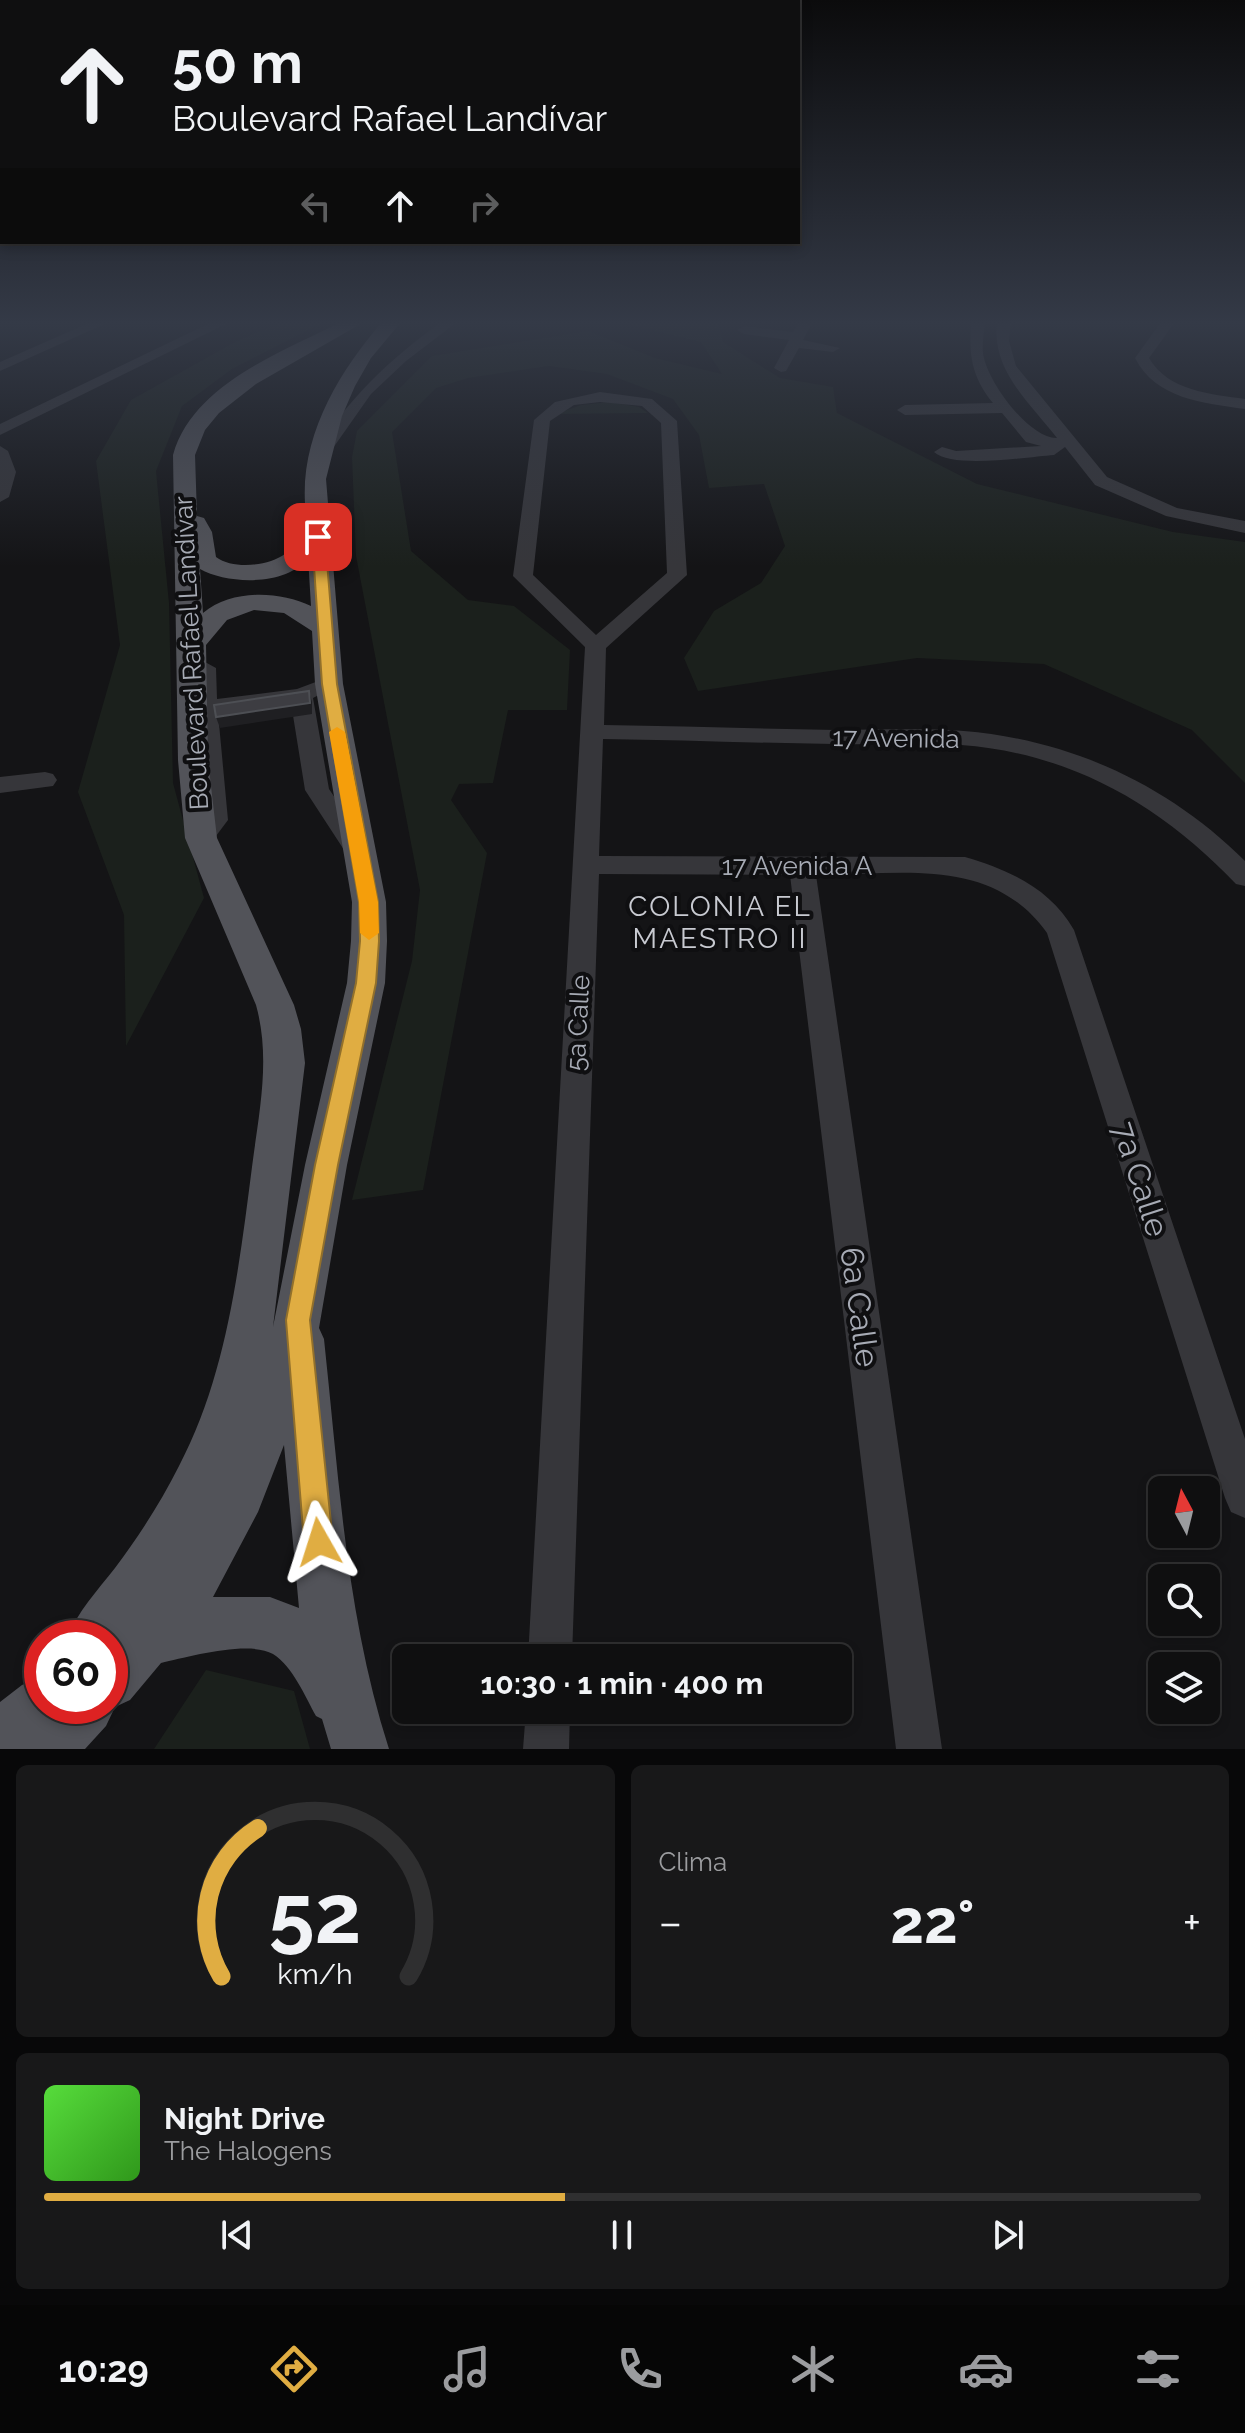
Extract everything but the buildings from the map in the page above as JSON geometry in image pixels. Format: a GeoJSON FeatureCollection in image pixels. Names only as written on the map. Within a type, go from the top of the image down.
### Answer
{"type":"FeatureCollection","features":[{"type":"Feature","properties":{"kind":"main road"},"geometry":{"type":"LineString","coordinates":[[204,404],[174,444],[171,470],[175,493],[199,526],[205,560],[215,567],[238,571],[279,567],[292,562],[298,552],[303,500],[317,467]]}},
{"type":"Feature","properties":{"kind":"main road","name":"Boulevard Rafael Landívar"},"geometry":{"type":"LineString","coordinates":[[128,1625],[164,1545],[190,1500],[223,1424],[248,1333],[283,1078],[280,1017],[201,838],[193,760],[192,645],[182,466],[187,441],[198,424],[220,404]]}},
{"type":"Feature","properties":{"kind":"main road","name":"Boulevard Rafael Landívar"},"geometry":{"type":"LineString","coordinates":[[128,1633],[189,1587],[240,1494],[284,1375],[298,1320],[326,1165],[366,983],[369,902],[359,853],[315,690],[326,629],[317,467],[338,404]]}},
{"type":"Feature","properties":{"kind":"main road"},"geometry":{"type":"LineString","coordinates":[[192,645],[209,619],[233,607],[254,603],[300,608],[326,629]]}},
{"type":"Feature","properties":{"kind":"main road"},"geometry":{"type":"LineString","coordinates":[[298,1320],[324,1583],[355,1733]]}},
{"type":"Feature","properties":{"kind":"main road"},"geometry":{"type":"LineString","coordinates":[[128,1637],[244,1621],[274,1627],[301,1640],[355,1733]]}},
{"type":"Feature","properties":{"kind":"main road"},"geometry":{"type":"LineString","coordinates":[[0,1709],[24,1694]]}},
{"type":"Feature","properties":{"kind":"main road"},"geometry":{"type":"LineString","coordinates":[[0,1740],[24,1720]]}},
{"type":"Feature","properties":{"kind":"main road"},"geometry":{"type":"LineString","coordinates":[[44,1749],[68,1724]]}},
{"type":"Feature","properties":{"kind":"street"},"geometry":{"type":"LineString","coordinates":[[0,430],[54,404]]}},
{"type":"Feature","properties":{"kind":"street"},"geometry":{"type":"LineString","coordinates":[[317,467],[358,404]]}},
{"type":"Feature","properties":{"kind":"street"},"geometry":{"type":"LineString","coordinates":[[562,404],[554,407],[542,420],[523,576],[596,646],[677,575],[669,421],[648,404]]}},
{"type":"Feature","properties":{"kind":"street"},"geometry":{"type":"LineString","coordinates":[[1002,404],[1035,440],[1074,445]]}},
{"type":"Feature","properties":{"kind":"street"},"geometry":{"type":"LineString","coordinates":[[1040,404],[1101,481],[1172,512],[1245,527]]}},
{"type":"Feature","properties":{"kind":"street"},"geometry":{"type":"LineString","coordinates":[[905,410],[973,406],[1005,408]]}},
{"type":"Feature","properties":{"kind":"street"},"geometry":{"type":"LineString","coordinates":[[942,452],[955,456],[1074,445]]}},
{"type":"Feature","properties":{"kind":"street"},"geometry":{"type":"LineString","coordinates":[[0,451],[7,472],[0,497]]}},
{"type":"Feature","properties":{"kind":"street"},"geometry":{"type":"LineString","coordinates":[[192,645],[205,650],[205,699],[216,820],[201,838]]}},
{"type":"Feature","properties":{"kind":"street","name":"5a Calle"},"geometry":{"type":"LineString","coordinates":[[551,1644],[596,646]]}},
{"type":"Feature","properties":{"kind":"street"},"geometry":{"type":"LineString","coordinates":[[205,699],[212,707],[315,690]]}},
{"type":"Feature","properties":{"kind":"street","name":"17 Avenida"},"geometry":{"type":"LineString","coordinates":[[592,732],[980,740],[1057,755],[1128,783],[1184,817],[1245,877]]}},
{"type":"Feature","properties":{"kind":"street"},"geometry":{"type":"LineString","coordinates":[[0,785],[45,780]]}},
{"type":"Feature","properties":{"kind":"street","name":"17 Avenida A"},"geometry":{"type":"LineString","coordinates":[[585,865],[965,866],[1007,882]]}},
{"type":"Feature","properties":{"kind":"street","name":"6a Calle"},"geometry":{"type":"LineString","coordinates":[[802,866],[919,1749]]}},
{"type":"Feature","properties":{"kind":"street","name":"7a Calle"},"geometry":{"type":"LineString","coordinates":[[1007,882],[1040,901],[1060,930],[1245,1498]]}},
{"type":"Feature","properties":{"kind":"street"},"geometry":{"type":"LineString","coordinates":[[546,1749],[547,1724]]}},
{"type":"Feature","properties":{"kind":"shaded area"},"geometry":{"type":"Polygon","coordinates":[[[129,404],[185,404],[156,471],[169,603],[173,783],[204,898],[126,1046],[124,915],[78,792],[120,645],[96,461],[129,404]]]}},
{"type":"Feature","properties":{"kind":"shaded area"},"geometry":{"type":"Polygon","coordinates":[[[384,404],[420,404],[392,432],[411,551],[468,600],[514,606],[570,650],[567,710],[508,710],[493,783],[459,784],[451,800],[487,853],[423,1190],[352,1200],[412,961],[420,890],[356,556],[352,457],[357,431],[384,404]]]}},
{"type":"Feature","properties":{"kind":"shaded area"},"geometry":{"type":"Polygon","coordinates":[[[619,404],[639,407],[648,413],[556,414],[581,405],[619,404]]]}},
{"type":"Feature","properties":{"kind":"shaded area"},"geometry":{"type":"Polygon","coordinates":[[[676,404],[836,404],[837,413],[977,484],[1173,532],[1245,542],[1245,783],[1192,730],[1044,664],[917,658],[698,691],[684,658],[714,611],[761,583],[785,546],[764,484],[709,488],[699,435],[676,404]]]}},
{"type":"Feature","properties":{"kind":"shaded area"},"geometry":{"type":"Polygon","coordinates":[[[206,1670],[294,1691],[310,1749],[154,1749],[206,1670]]]}},
{"type":"Feature","properties":{"kind":"slow traffic"},"geometry":{"type":"LineString","coordinates":[[337,732],[369,902],[369,933]]}},
{"type":"Feature","properties":{"kind":"district","name":"COLONIA EL MAESTRO II"},"geometry":{"type":"Point","coordinates":[720,922]}},
{"type":"Feature","properties":{"kind":"route"},"geometry":{"type":"LineString","coordinates":[[318,537],[329,684],[369,902],[366,983],[326,1165],[298,1320],[319,1542]]}}]}
